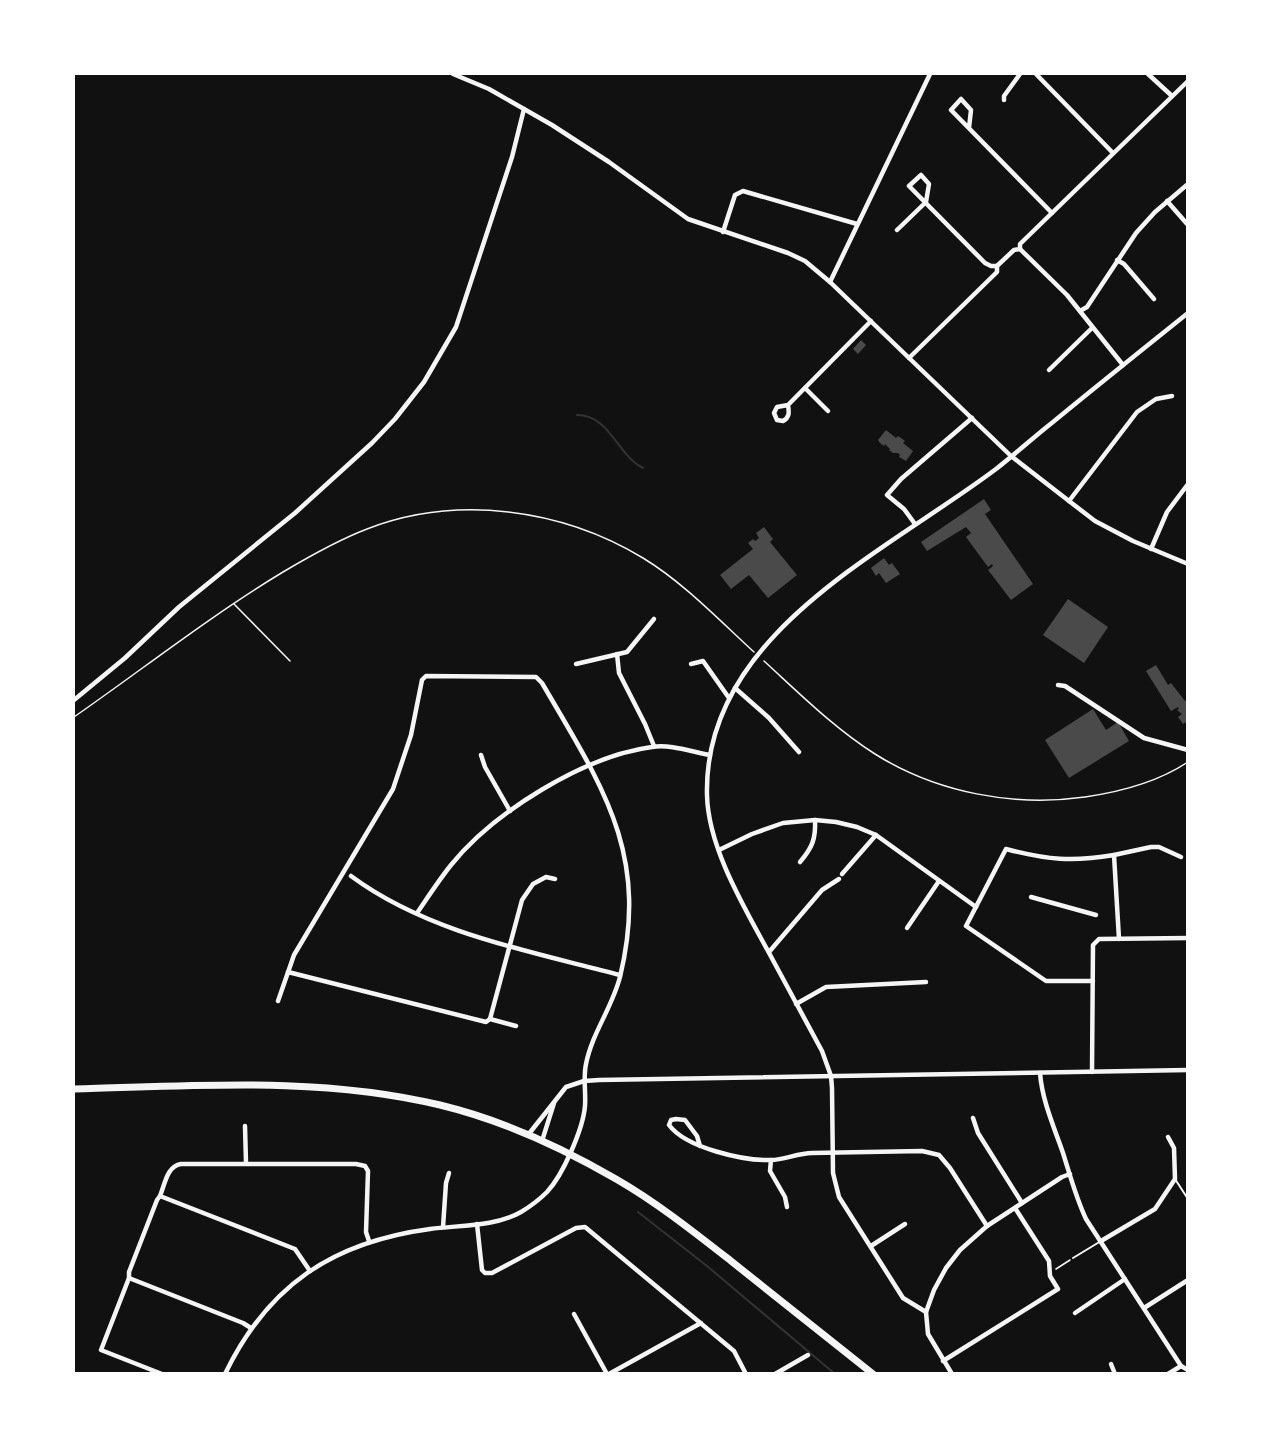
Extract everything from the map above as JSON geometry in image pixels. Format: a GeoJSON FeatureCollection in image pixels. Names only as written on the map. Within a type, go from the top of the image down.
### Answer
{"type":"FeatureCollection","features":[{"type":"Feature","properties":{"kind":"main road"},"geometry":{"type":"LineString","coordinates":[[74,1089],[277,1085],[339,1089],[441,1106],[528,1135],[618,1180],[687,1227],[873,1374]]}},
{"type":"Feature","properties":{"kind":"street"},"geometry":{"type":"LineString","coordinates":[[453,74],[489,89],[524,109],[609,162],[688,219],[805,261],[830,282],[1011,456],[1095,521],[1151,549],[1188,564]]}},
{"type":"Feature","properties":{"kind":"street"},"geometry":{"type":"LineString","coordinates":[[830,282],[930,74]]}},
{"type":"Feature","properties":{"kind":"street"},"geometry":{"type":"LineString","coordinates":[[1004,100],[1004,96],[1020,74]]}},
{"type":"Feature","properties":{"kind":"street"},"geometry":{"type":"LineString","coordinates":[[1036,74],[1113,153]]}},
{"type":"Feature","properties":{"kind":"street"},"geometry":{"type":"LineString","coordinates":[[1148,74],[1172,96]]}},
{"type":"Feature","properties":{"kind":"street"},"geometry":{"type":"LineString","coordinates":[[1020,249],[1020,244],[1187,83]]}},
{"type":"Feature","properties":{"kind":"street"},"geometry":{"type":"LineString","coordinates":[[969,128],[971,110],[961,99],[951,110],[1052,213]]}},
{"type":"Feature","properties":{"kind":"street"},"geometry":{"type":"LineString","coordinates":[[74,700],[125,658],[179,608],[296,513],[372,443],[419,389],[442,354],[456,327],[512,157],[524,109]]}},
{"type":"Feature","properties":{"kind":"street"},"geometry":{"type":"LineString","coordinates":[[897,230],[926,202],[929,184],[921,175],[909,186],[926,202],[985,263],[997,266],[1014,250],[1020,249]]}},
{"type":"Feature","properties":{"kind":"street"},"geometry":{"type":"LineString","coordinates":[[1080,311],[1087,307],[1136,233],[1167,201],[1188,184]]}},
{"type":"Feature","properties":{"kind":"street"},"geometry":{"type":"LineString","coordinates":[[723,232],[735,195],[743,191],[857,224]]}},
{"type":"Feature","properties":{"kind":"street"},"geometry":{"type":"LineString","coordinates":[[1167,201],[1188,225]]}},
{"type":"Feature","properties":{"kind":"street"},"geometry":{"type":"LineString","coordinates":[[1020,249],[1067,295],[1123,365]]}},
{"type":"Feature","properties":{"kind":"street"},"geometry":{"type":"LineString","coordinates":[[1117,260],[1124,264],[1154,299]]}},
{"type":"Feature","properties":{"kind":"street"},"geometry":{"type":"LineString","coordinates":[[909,358],[997,272],[997,266]]}},
{"type":"Feature","properties":{"kind":"street"},"geometry":{"type":"LineString","coordinates":[[926,1312],[903,1298],[840,1197],[833,1173],[831,1076],[822,1051],[738,896],[719,850],[712,824],[707,796],[710,756],[716,730],[729,699],[749,666],[819,594],[996,469],[1188,313]]}},
{"type":"Feature","properties":{"kind":"street"},"geometry":{"type":"LineString","coordinates":[[788,405],[871,321]]}},
{"type":"Feature","properties":{"kind":"street"},"geometry":{"type":"LineString","coordinates":[[1049,370],[1092,328]]}},
{"type":"Feature","properties":{"kind":"street"},"geometry":{"type":"LineString","coordinates":[[805,388],[828,411]]}},
{"type":"Feature","properties":{"kind":"street"},"geometry":{"type":"LineString","coordinates":[[1068,501],[1137,412],[1156,399],[1172,396]]}},
{"type":"Feature","properties":{"kind":"street"},"geometry":{"type":"LineString","coordinates":[[915,524],[904,508],[887,495],[901,479],[972,418]]}},
{"type":"Feature","properties":{"kind":"street"},"geometry":{"type":"LineString","coordinates":[[1151,549],[1167,512],[1188,484]]}},
{"type":"Feature","properties":{"kind":"street"},"geometry":{"type":"LineString","coordinates":[[576,664],[627,652],[654,619]]}},
{"type":"Feature","properties":{"kind":"street"},"geometry":{"type":"LineString","coordinates":[[617,654],[619,674],[654,746]]}},
{"type":"Feature","properties":{"kind":"street"},"geometry":{"type":"LineString","coordinates":[[691,664],[703,661],[729,699]]}},
{"type":"Feature","properties":{"kind":"street"},"geometry":{"type":"LineString","coordinates":[[225,1374],[251,1328],[281,1294],[310,1271],[340,1253],[369,1242],[404,1233],[495,1221],[518,1213],[547,1192],[579,1133],[585,1105],[585,1067],[590,1047],[613,1000],[620,975],[629,928],[629,882],[622,839],[608,801],[590,765],[542,683],[536,677],[426,676],[422,680],[411,735],[393,789],[294,955],[278,1001]]}},
{"type":"Feature","properties":{"kind":"street"},"geometry":{"type":"LineString","coordinates":[[1058,685],[1065,686],[1144,738],[1188,750]]}},
{"type":"Feature","properties":{"kind":"street"},"geometry":{"type":"LineString","coordinates":[[735,688],[770,718],[799,752]]}},
{"type":"Feature","properties":{"kind":"street"},"geometry":{"type":"LineString","coordinates":[[417,913],[452,864],[485,831],[540,791],[590,765],[616,755],[654,746],[677,748],[710,756]]}},
{"type":"Feature","properties":{"kind":"street"},"geometry":{"type":"LineString","coordinates":[[481,755],[484,767],[510,811]]}},
{"type":"Feature","properties":{"kind":"street"},"geometry":{"type":"LineString","coordinates":[[719,850],[752,834],[783,824],[815,820],[857,827],[876,835],[976,907]]}},
{"type":"Feature","properties":{"kind":"street"},"geometry":{"type":"LineString","coordinates":[[800,862],[812,848],[816,834],[815,820]]}},
{"type":"Feature","properties":{"kind":"street"},"geometry":{"type":"LineString","coordinates":[[769,952],[822,890],[840,877],[876,835]]}},
{"type":"Feature","properties":{"kind":"street"},"geometry":{"type":"LineString","coordinates":[[1093,981],[1046,981],[966,926],[1006,849],[1039,858],[1086,860],[1159,847],[1181,857]]}},
{"type":"Feature","properties":{"kind":"street"},"geometry":{"type":"LineString","coordinates":[[1114,855],[1119,939]]}},
{"type":"Feature","properties":{"kind":"street"},"geometry":{"type":"LineString","coordinates":[[347,865],[352,870],[351,876]]}},
{"type":"Feature","properties":{"kind":"street"},"geometry":{"type":"LineString","coordinates":[[342,876],[351,876],[433,921],[509,946],[620,975]]}},
{"type":"Feature","properties":{"kind":"street"},"geometry":{"type":"LineString","coordinates":[[490,1019],[522,900],[533,884],[546,877],[555,879]]}},
{"type":"Feature","properties":{"kind":"street"},"geometry":{"type":"LineString","coordinates":[[907,928],[939,881]]}},
{"type":"Feature","properties":{"kind":"street"},"geometry":{"type":"LineString","coordinates":[[1031,897],[1096,915]]}},
{"type":"Feature","properties":{"kind":"street"},"geometry":{"type":"LineString","coordinates":[[1092,1072],[1093,945],[1099,939],[1188,938]]}},
{"type":"Feature","properties":{"kind":"street"},"geometry":{"type":"LineString","coordinates":[[288,972],[486,1022],[490,1019],[516,1026]]}},
{"type":"Feature","properties":{"kind":"street"},"geometry":{"type":"LineString","coordinates":[[796,1004],[826,987],[926,982]]}},
{"type":"Feature","properties":{"kind":"street"},"geometry":{"type":"LineString","coordinates":[[528,1135],[568,1086],[584,1081],[1188,1070]]}},
{"type":"Feature","properties":{"kind":"street"},"geometry":{"type":"LineString","coordinates":[[1040,1072],[1041,1084],[1082,1210],[1181,1366],[1188,1370]]}},
{"type":"Feature","properties":{"kind":"street"},"geometry":{"type":"LineString","coordinates":[[542,1141],[555,1100]]}},
{"type":"Feature","properties":{"kind":"street"},"geometry":{"type":"LineString","coordinates":[[973,1118],[978,1133],[1022,1203]]}},
{"type":"Feature","properties":{"kind":"street"},"geometry":{"type":"LineString","coordinates":[[700,1146],[697,1136],[685,1120],[671,1120],[669,1125],[672,1130],[700,1146],[715,1152],[771,1160],[809,1153],[922,1151],[939,1155],[950,1168],[987,1226]]}},
{"type":"Feature","properties":{"kind":"street"},"geometry":{"type":"LineString","coordinates":[[245,1126],[246,1163]]}},
{"type":"Feature","properties":{"kind":"street"},"geometry":{"type":"LineString","coordinates":[[1101,1241],[1155,1209],[1175,1179],[1174,1148],[1168,1137]]}},
{"type":"Feature","properties":{"kind":"street"},"geometry":{"type":"LineString","coordinates":[[771,1160],[770,1171],[785,1197],[787,1207]]}},
{"type":"Feature","properties":{"kind":"street"},"geometry":{"type":"LineString","coordinates":[[162,1374],[101,1350],[157,1200],[170,1169],[175,1165],[246,1163],[365,1166],[368,1171],[366,1232],[369,1242]]}},
{"type":"Feature","properties":{"kind":"street"},"geometry":{"type":"LineString","coordinates":[[443,1227],[446,1183],[449,1173]]}},
{"type":"Feature","properties":{"kind":"street"},"geometry":{"type":"LineString","coordinates":[[952,1374],[928,1334],[926,1312],[934,1290],[946,1268],[960,1250],[987,1226],[1070,1174]]}},
{"type":"Feature","properties":{"kind":"street"},"geometry":{"type":"LineString","coordinates":[[160,1196],[295,1249],[310,1271]]}},
{"type":"Feature","properties":{"kind":"street"},"geometry":{"type":"LineString","coordinates":[[943,1361],[1058,1289],[1050,1276],[1049,1262],[1015,1208]]}},
{"type":"Feature","properties":{"kind":"street"},"geometry":{"type":"LineString","coordinates":[[477,1224],[482,1270],[485,1273],[492,1273],[576,1228],[585,1227],[735,1351],[746,1374]]}},
{"type":"Feature","properties":{"kind":"street"},"geometry":{"type":"LineString","coordinates":[[870,1246],[905,1224]]}},
{"type":"Feature","properties":{"kind":"street"},"geometry":{"type":"LineString","coordinates":[[129,1278],[251,1328]]}},
{"type":"Feature","properties":{"kind":"street"},"geometry":{"type":"LineString","coordinates":[[1075,1313],[1125,1279]]}},
{"type":"Feature","properties":{"kind":"street"},"geometry":{"type":"LineString","coordinates":[[1144,1308],[1188,1280]]}},
{"type":"Feature","properties":{"kind":"street"},"geometry":{"type":"LineString","coordinates":[[574,1314],[608,1374],[701,1323]]}},
{"type":"Feature","properties":{"kind":"street"},"geometry":{"type":"LineString","coordinates":[[775,1374],[808,1355]]}},
{"type":"Feature","properties":{"kind":"street"},"geometry":{"type":"LineString","coordinates":[[1111,1364],[1115,1374]]}},
{"type":"Feature","properties":{"kind":"street"},"geometry":{"type":"LineString","coordinates":[[1168,1374],[1181,1366]]}},
{"type":"Feature","properties":{"kind":"lane"},"geometry":{"type":"LineString","coordinates":[[1175,1179],[1188,1199]]}},
{"type":"Feature","properties":{"kind":"lane"},"geometry":{"type":"LineString","coordinates":[[1073,1258],[1101,1241]]}},
{"type":"Feature","properties":{"kind":"path"},"geometry":{"type":"LineString","coordinates":[[74,717],[234,603],[314,554],[369,528],[391,521],[441,512],[475,510],[535,516],[563,523],[607,539],[643,558],[693,596],[754,652]]}},
{"type":"Feature","properties":{"kind":"path"},"geometry":{"type":"LineString","coordinates":[[234,603],[290,661]]}},
{"type":"Feature","properties":{"kind":"path"},"geometry":{"type":"LineString","coordinates":[[762,660],[832,722],[875,754],[917,776],[963,790],[1024,800],[1065,799],[1121,790],[1163,776],[1188,762]]}},
{"type":"Feature","properties":{"kind":"path"},"geometry":{"type":"LineString","coordinates":[[1049,1269],[1056,1269],[1073,1258]]}},
{"type":"Feature","properties":{"kind":"building"},"geometry":{"type":"Polygon","coordinates":[[[861,340],[866,345],[858,354],[853,349],[861,340]]]}},
{"type":"Feature","properties":{"kind":"building"},"geometry":{"type":"Polygon","coordinates":[[[886,430],[896,438],[898,436],[905,441],[903,443],[913,451],[906,461],[878,440],[886,430]]]}},
{"type":"Feature","properties":{"kind":"building"},"geometry":{"type":"Polygon","coordinates":[[[984,499],[991,510],[985,514],[1033,584],[1011,600],[988,570],[993,566],[992,564],[988,567],[966,537],[971,533],[966,527],[927,551],[921,542],[984,499]]]}},
{"type":"Feature","properties":{"kind":"building"},"geometry":{"type":"Polygon","coordinates":[[[764,527],[773,539],[770,542],[797,575],[768,598],[749,575],[731,589],[720,575],[753,549],[748,543],[759,538],[756,533],[764,527]]]}},
{"type":"Feature","properties":{"kind":"building"},"geometry":{"type":"Polygon","coordinates":[[[884,558],[889,565],[892,563],[900,574],[886,583],[879,573],[876,576],[871,568],[884,558]]]}},
{"type":"Feature","properties":{"kind":"building"},"geometry":{"type":"Polygon","coordinates":[[[1068,599],[1108,627],[1084,663],[1043,635],[1068,599]]]}},
{"type":"Feature","properties":{"kind":"building"},"geometry":{"type":"Polygon","coordinates":[[[1156,665],[1168,685],[1171,683],[1185,701],[1188,699],[1188,721],[1183,724],[1178,717],[1182,714],[1177,710],[1178,707],[1171,711],[1146,671],[1156,665]]]}},
{"type":"Feature","properties":{"kind":"building"},"geometry":{"type":"Polygon","coordinates":[[[1093,709],[1106,730],[1118,722],[1129,741],[1069,778],[1045,740],[1093,709]]]}},
{"type":"Feature","properties":{"kind":"waterway"},"geometry":{"type":"LineString","coordinates":[[577,415],[598,421],[626,454],[643,468]]}},
{"type":"Feature","properties":{"kind":"waterway"},"geometry":{"type":"LineString","coordinates":[[638,1212],[707,1266],[835,1374]]}}]}
